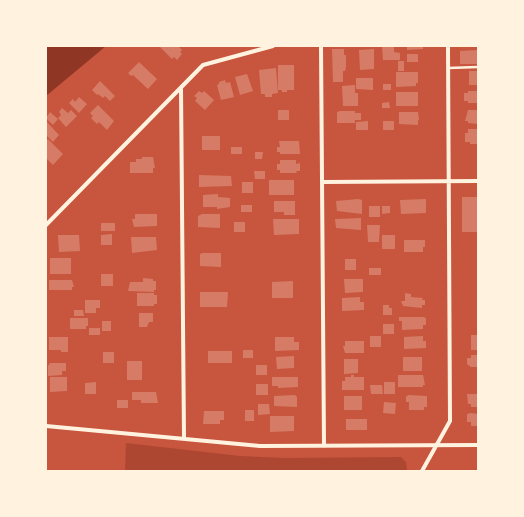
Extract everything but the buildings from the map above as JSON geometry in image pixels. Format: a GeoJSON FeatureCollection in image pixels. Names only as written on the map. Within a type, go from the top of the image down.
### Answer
{"type":"FeatureCollection","features":[{"type":"Feature","properties":{"kind":"street"},"geometry":{"type":"LineString","coordinates":[[46,225],[203,65],[272,46]]}},
{"type":"Feature","properties":{"kind":"street"},"geometry":{"type":"LineString","coordinates":[[321,46],[324,446]]}},
{"type":"Feature","properties":{"kind":"street"},"geometry":{"type":"LineString","coordinates":[[422,471],[450,421],[448,46]]}},
{"type":"Feature","properties":{"kind":"street"},"geometry":{"type":"LineString","coordinates":[[180,88],[184,439]]}},
{"type":"Feature","properties":{"kind":"street"},"geometry":{"type":"LineString","coordinates":[[322,182],[478,181]]}},
{"type":"Feature","properties":{"kind":"street"},"geometry":{"type":"LineString","coordinates":[[46,426],[260,446],[478,445]]}},
{"type":"Feature","properties":{"kind":"lane"},"geometry":{"type":"LineString","coordinates":[[448,68],[478,67]]}},
{"type":"Feature","properties":{"kind":"shaded area"},"geometry":{"type":"Polygon","coordinates":[[[46,46],[106,46],[46,96],[46,46]]]}},
{"type":"Feature","properties":{"kind":"shaded area"},"geometry":{"type":"Polygon","coordinates":[[[126,443],[240,456],[284,458],[401,457],[406,462],[407,471],[125,471],[126,443]]]}}]}
